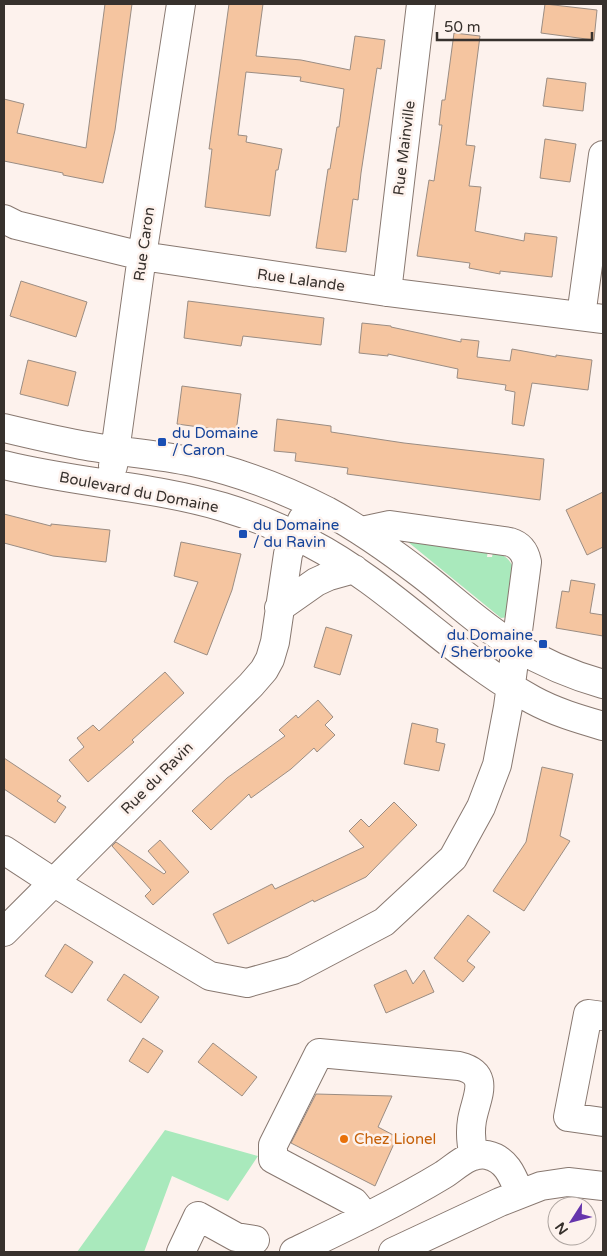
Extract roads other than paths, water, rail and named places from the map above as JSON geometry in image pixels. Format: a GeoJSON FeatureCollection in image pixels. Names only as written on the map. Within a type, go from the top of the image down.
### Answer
{"type":"FeatureCollection","features":[{"type":"Feature","properties":{"kind":"street","name":"Rue Caron"},"geometry":{"type":"LineString","coordinates":[[110,485],[142,256],[181,4]]}},
{"type":"Feature","properties":{"kind":"street","name":"Rue Mainville"},"geometry":{"type":"LineString","coordinates":[[387,292],[421,4]]}},
{"type":"Feature","properties":{"kind":"street"},"geometry":{"type":"LineString","coordinates":[[592,317],[603,155]]}},
{"type":"Feature","properties":{"kind":"street","name":"Rue Lalande"},"geometry":{"type":"LineString","coordinates":[[4,219],[16,225],[142,256],[387,292],[592,317]]}},
{"type":"Feature","properties":{"kind":"street"},"geometry":{"type":"LineString","coordinates":[[4,428],[82,445],[155,455],[215,467],[263,482],[311,503],[362,531],[516,647],[554,666],[603,684]]}},
{"type":"Feature","properties":{"kind":"street","name":"Boulevard du Domaine"},"geometry":{"type":"LineString","coordinates":[[4,465],[64,478],[155,492],[222,506],[257,518],[295,535],[354,569],[397,600],[448,643],[511,686],[545,706],[603,726]]}},
{"type":"Feature","properties":{"kind":"street","name":"Rue du Ravin"},"geometry":{"type":"LineString","coordinates":[[4,932],[264,670],[270,659],[275,642],[288,554],[311,503]]}},
{"type":"Feature","properties":{"kind":"street"},"geometry":{"type":"LineString","coordinates":[[4,850],[53,882],[210,976],[247,983],[293,970],[384,922],[453,858],[482,807],[497,765],[511,686],[527,562],[523,550],[510,542],[390,524],[362,531]]}},
{"type":"Feature","properties":{"kind":"street"},"geometry":{"type":"LineString","coordinates":[[279,608],[316,582],[354,569]]}},
{"type":"Feature","properties":{"kind":"street"},"geometry":{"type":"LineString","coordinates":[[603,1016],[588,1014],[568,1116],[603,1122]]}},
{"type":"Feature","properties":{"kind":"street"},"geometry":{"type":"LineString","coordinates":[[366,1217],[354,1202],[273,1159],[273,1145],[319,1053],[458,1066],[473,1071],[477,1076],[480,1089],[471,1131],[474,1156]]}},
{"type":"Feature","properties":{"kind":"street"},"geometry":{"type":"LineString","coordinates":[[294,1252],[366,1217],[474,1156],[488,1155],[506,1165],[520,1194]]}},
{"type":"Feature","properties":{"kind":"street"},"geometry":{"type":"LineString","coordinates":[[393,1252],[424,1246],[520,1194],[540,1186],[568,1182],[603,1186]]}},
{"type":"Feature","properties":{"kind":"street"},"geometry":{"type":"LineString","coordinates":[[181,1252],[198,1216],[252,1246],[280,1252]]}},
{"type":"Feature","properties":{"kind":"place","name":"du Domaine / Caron"},"geometry":{"type":"Point","coordinates":[162,442]}},
{"type":"Feature","properties":{"kind":"place","name":"du Domaine / du Ravin"},"geometry":{"type":"Point","coordinates":[243,534]}},
{"type":"Feature","properties":{"kind":"place","name":"du Domaine / Sherbrooke"},"geometry":{"type":"Point","coordinates":[543,644]}},
{"type":"Feature","properties":{"kind":"place","name":"Chez Lionel"},"geometry":{"type":"Point","coordinates":[344,1139]}}]}
